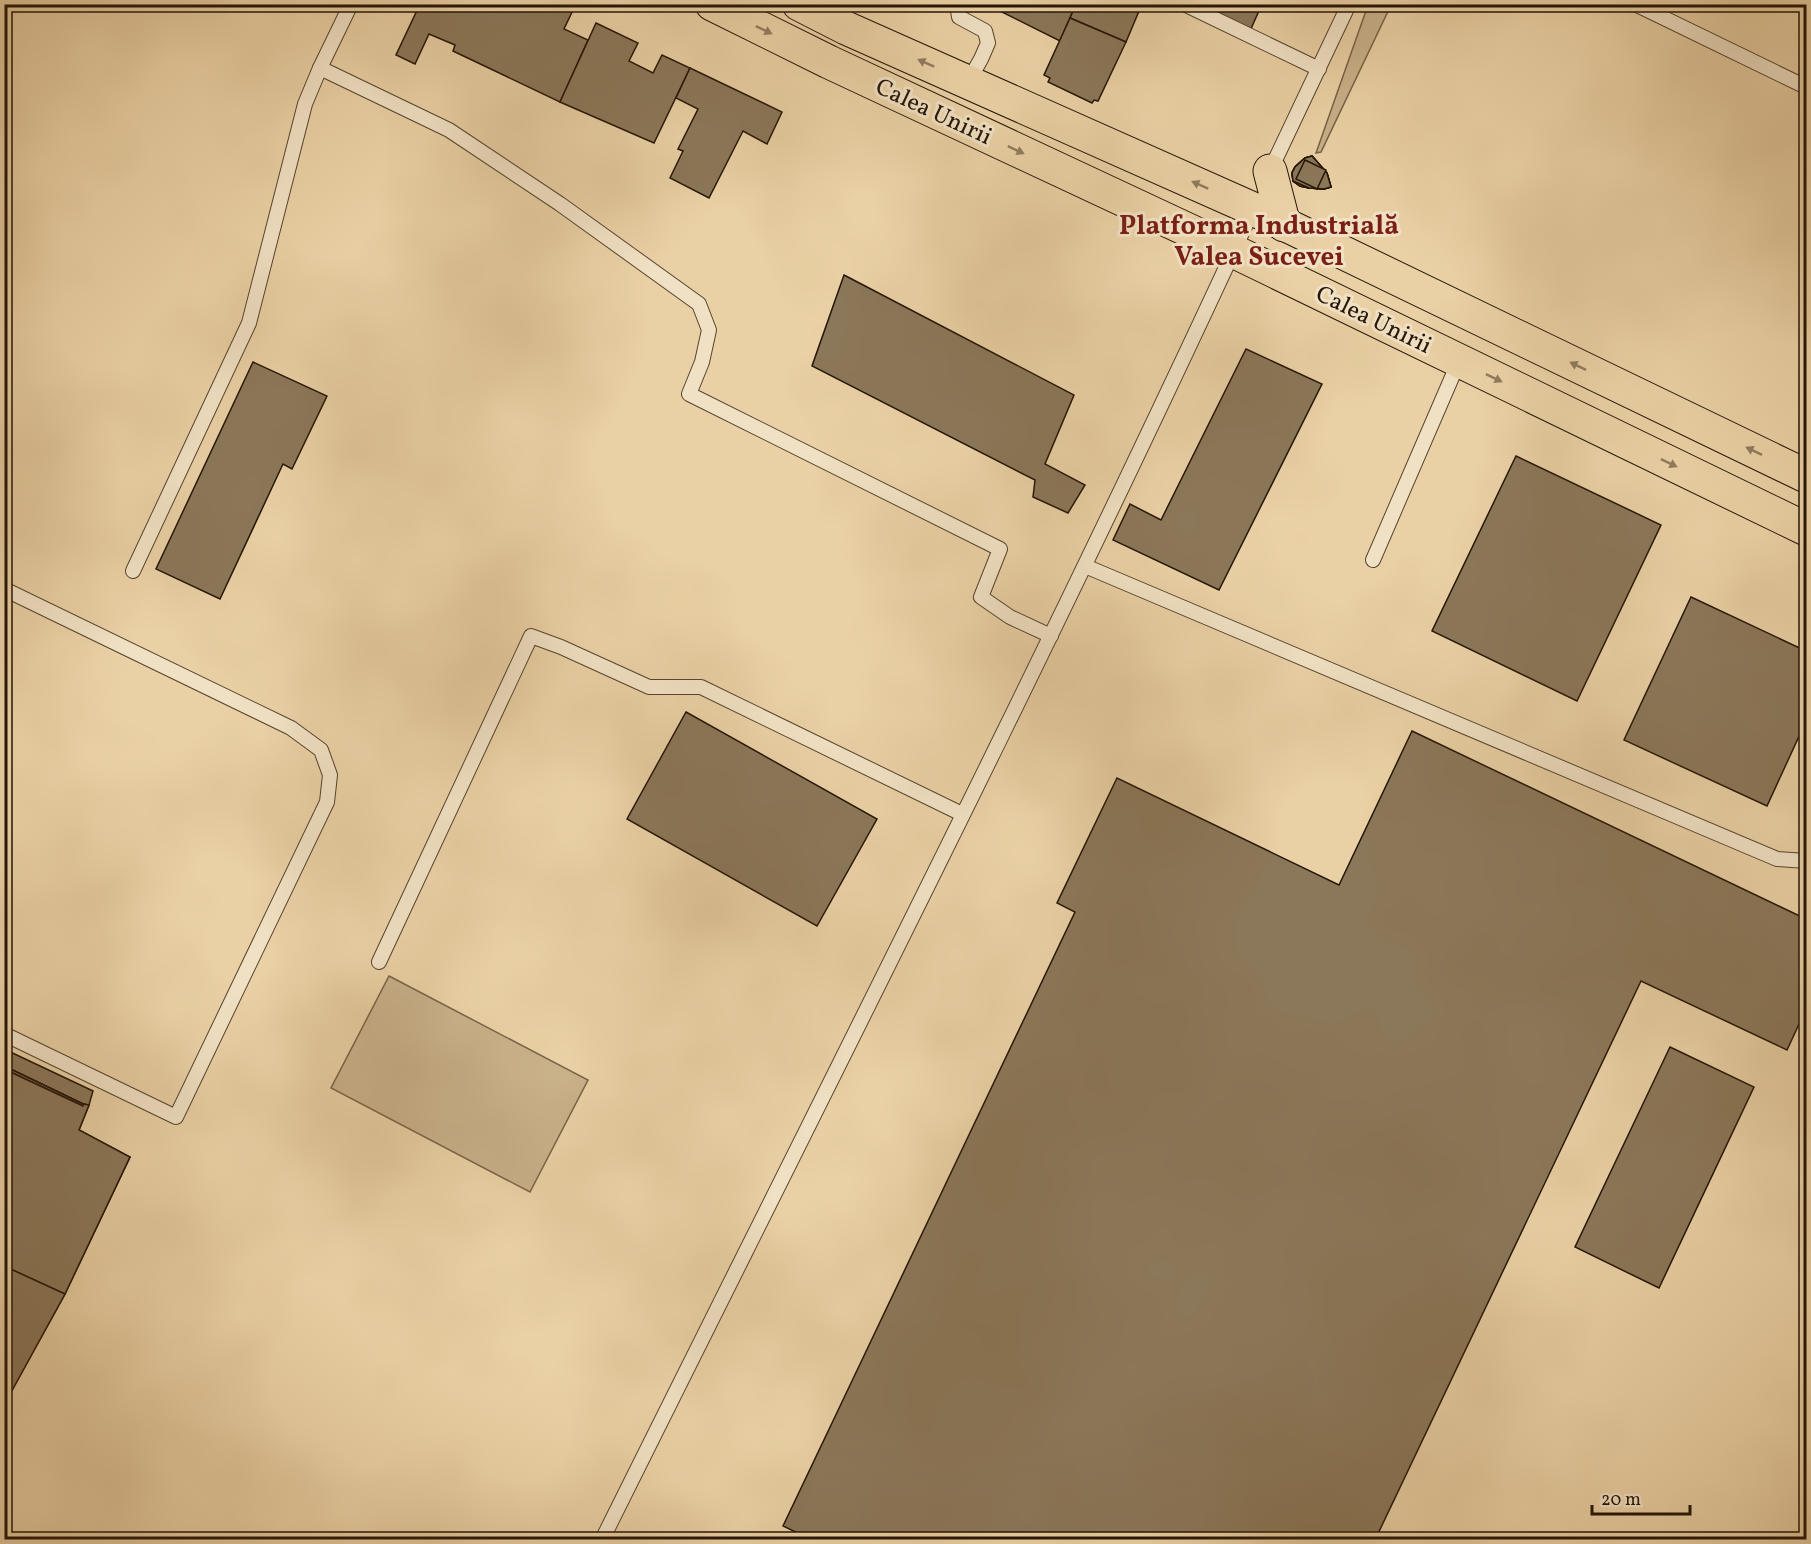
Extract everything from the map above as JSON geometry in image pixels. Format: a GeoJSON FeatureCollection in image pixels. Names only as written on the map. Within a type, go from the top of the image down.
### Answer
{"type":"FeatureCollection","features":[{"type":"Feature","properties":{"kind":"main road","name":"Calea Unirii"},"geometry":{"type":"LineString","coordinates":[[712,4],[829,62],[1233,251],[1806,529]]}},
{"type":"Feature","properties":{"kind":"main road","name":"Calea Unirii"},"geometry":{"type":"LineString","coordinates":[[799,4],[1253,209],[1806,476]]}},
{"type":"Feature","properties":{"kind":"main road"},"geometry":{"type":"LineString","coordinates":[[1270,171],[1284,225]]}},
{"type":"Feature","properties":{"kind":"lane"},"geometry":{"type":"LineString","coordinates":[[133,571],[249,323],[305,104],[351,4]]}},
{"type":"Feature","properties":{"kind":"lane"},"geometry":{"type":"LineString","coordinates":[[957,4],[959,17],[985,31],[988,43],[968,82]]}},
{"type":"Feature","properties":{"kind":"lane"},"geometry":{"type":"LineString","coordinates":[[1184,4],[1319,69]]}},
{"type":"Feature","properties":{"kind":"lane"},"geometry":{"type":"LineString","coordinates":[[602,1539],[1051,636],[1349,4]]}},
{"type":"Feature","properties":{"kind":"lane"},"geometry":{"type":"LineString","coordinates":[[1635,4],[1806,87]]}},
{"type":"Feature","properties":{"kind":"lane"},"geometry":{"type":"LineString","coordinates":[[320,68],[449,130],[560,204],[699,304],[709,330],[702,362],[689,394],[1000,549],[981,597],[1010,617],[1051,636]]}},
{"type":"Feature","properties":{"kind":"lane"},"geometry":{"type":"LineString","coordinates":[[1373,560],[1459,361]]}},
{"type":"Feature","properties":{"kind":"lane"},"geometry":{"type":"LineString","coordinates":[[1085,566],[1777,859],[1806,861]]}},
{"type":"Feature","properties":{"kind":"lane"},"geometry":{"type":"LineString","coordinates":[[4,589],[291,728],[321,750],[330,775],[327,802],[176,1117],[4,1034]]}},
{"type":"Feature","properties":{"kind":"lane"},"geometry":{"type":"LineString","coordinates":[[379,962],[531,636],[561,646],[649,687],[701,687],[962,814]]}},
{"type":"Feature","properties":{"kind":"shaded area"},"geometry":{"type":"Polygon","coordinates":[[[1368,5],[1391,5],[1321,152],[1316,153],[1368,5]]]}},
{"type":"Feature","properties":{"kind":"shaded area"},"geometry":{"type":"Polygon","coordinates":[[[389,976],[588,1080],[530,1192],[331,1088],[389,976]]]}},
{"type":"Feature","properties":{"kind":"building"},"geometry":{"type":"Polygon","coordinates":[[[420,4],[562,4],[573,10],[564,29],[588,40],[560,102],[453,51],[455,45],[429,34],[415,64],[396,55],[420,4]]]}},
{"type":"Feature","properties":{"kind":"building"},"geometry":{"type":"Polygon","coordinates":[[[986,4],[1076,4],[1060,41],[986,4]]]}},
{"type":"Feature","properties":{"kind":"building"},"geometry":{"type":"Polygon","coordinates":[[[1076,4],[1125,4],[1139,11],[1126,42],[1070,18],[1076,4]]]}},
{"type":"Feature","properties":{"kind":"building"},"geometry":{"type":"Polygon","coordinates":[[[1209,4],[1262,4],[1250,31],[1207,8],[1209,4]]]}},
{"type":"Feature","properties":{"kind":"building"},"geometry":{"type":"Polygon","coordinates":[[[1070,18],[1126,42],[1098,101],[1094,100],[1092,103],[1048,82],[1050,78],[1044,75],[1070,18]]]}},
{"type":"Feature","properties":{"kind":"building"},"geometry":{"type":"Polygon","coordinates":[[[596,23],[638,43],[629,61],[653,73],[662,55],[690,68],[654,143],[560,102],[596,23]]]}},
{"type":"Feature","properties":{"kind":"building"},"geometry":{"type":"Polygon","coordinates":[[[690,68],[782,112],[767,144],[743,131],[709,198],[670,178],[683,151],[678,149],[698,109],[676,98],[690,68]]]}},
{"type":"Feature","properties":{"kind":"building"},"geometry":{"type":"Polygon","coordinates":[[[1312,156],[1327,173],[1331,187],[1309,188],[1293,181],[1292,173],[1295,167],[1305,158],[1312,156]]]}},
{"type":"Feature","properties":{"kind":"building"},"geometry":{"type":"Polygon","coordinates":[[[1312,156],[1327,173],[1331,187],[1309,188],[1293,181],[1292,173],[1295,167],[1305,158],[1312,156]]]}},
{"type":"Feature","properties":{"kind":"building"},"geometry":{"type":"Polygon","coordinates":[[[1312,156],[1327,173],[1331,187],[1309,188],[1293,181],[1292,173],[1295,167],[1305,158],[1312,156]]]}},
{"type":"Feature","properties":{"kind":"building"},"geometry":{"type":"Polygon","coordinates":[[[1312,156],[1327,173],[1331,187],[1309,188],[1293,181],[1292,173],[1295,167],[1305,158],[1312,156]]]}},
{"type":"Feature","properties":{"kind":"building"},"geometry":{"type":"Polygon","coordinates":[[[1305,160],[1326,170],[1317,189],[1296,179],[1305,160]]]}},
{"type":"Feature","properties":{"kind":"building"},"geometry":{"type":"Polygon","coordinates":[[[844,275],[1074,395],[1045,464],[1085,485],[1068,513],[1033,497],[1035,480],[812,366],[844,275]]]}},
{"type":"Feature","properties":{"kind":"building"},"geometry":{"type":"Polygon","coordinates":[[[1246,349],[1322,384],[1219,590],[1113,540],[1130,504],[1161,520],[1246,349]]]}},
{"type":"Feature","properties":{"kind":"building"},"geometry":{"type":"Polygon","coordinates":[[[253,362],[327,396],[292,469],[283,464],[220,599],[156,569],[253,362]]]}},
{"type":"Feature","properties":{"kind":"building"},"geometry":{"type":"Polygon","coordinates":[[[1516,456],[1661,525],[1577,701],[1432,631],[1516,456]]]}},
{"type":"Feature","properties":{"kind":"building"},"geometry":{"type":"Polygon","coordinates":[[[1691,597],[1806,651],[1806,721],[1767,806],[1624,740],[1691,597]]]}},
{"type":"Feature","properties":{"kind":"building"},"geometry":{"type":"Polygon","coordinates":[[[686,712],[877,819],[817,926],[627,819],[686,712]]]}},
{"type":"Feature","properties":{"kind":"building"},"geometry":{"type":"Polygon","coordinates":[[[1412,731],[1806,919],[1806,1009],[1787,1050],[1641,981],[1375,1540],[812,1540],[783,1526],[1075,912],[1057,903],[1117,778],[1339,885],[1412,731]]]}},
{"type":"Feature","properties":{"kind":"building"},"geometry":{"type":"Polygon","coordinates":[[[1670,1047],[1754,1087],[1659,1288],[1575,1247],[1670,1047]]]}},
{"type":"Feature","properties":{"kind":"building"},"geometry":{"type":"Polygon","coordinates":[[[4,1049],[93,1091],[89,1105],[4,1066],[4,1049]]]}},
{"type":"Feature","properties":{"kind":"building"},"geometry":{"type":"Polygon","coordinates":[[[4,1066],[89,1105],[79,1130],[130,1157],[65,1294],[4,1405],[4,1381],[52,1289],[114,1160],[65,1132],[73,1111],[4,1077],[4,1066]]]}},
{"type":"Feature","properties":{"kind":"building"},"geometry":{"type":"Polygon","coordinates":[[[4,1066],[83,1104],[83,1106],[4,1069],[4,1066]]]}},
{"type":"Feature","properties":{"kind":"building"},"geometry":{"type":"Polygon","coordinates":[[[4,1066],[83,1104],[83,1106],[4,1069],[4,1066]]]}},
{"type":"Feature","properties":{"kind":"building"},"geometry":{"type":"Polygon","coordinates":[[[4,1069],[83,1106],[83,1104],[89,1105],[79,1130],[130,1157],[65,1294],[4,1266],[4,1069]]]}},
{"type":"Feature","properties":{"kind":"building"},"geometry":{"type":"Polygon","coordinates":[[[4,1266],[65,1294],[4,1405],[4,1266]]]}},
{"type":"Feature","properties":{"kind":"district","name":"Platforma Industrială Valea Sucevei"},"geometry":{"type":"Point","coordinates":[1259,240]}}]}
